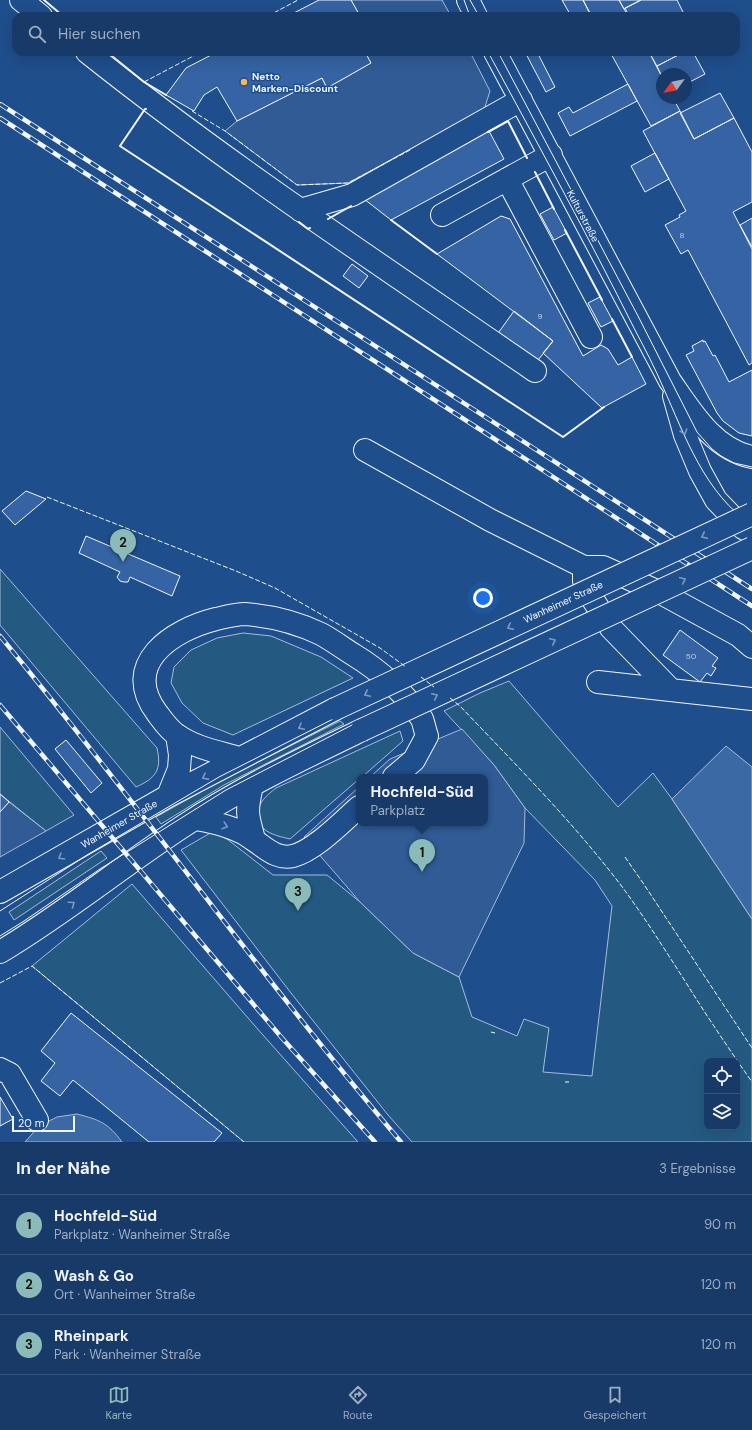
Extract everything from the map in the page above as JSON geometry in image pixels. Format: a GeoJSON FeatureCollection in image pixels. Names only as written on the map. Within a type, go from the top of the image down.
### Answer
{"type":"FeatureCollection","features":[{"type":"Feature","properties":{"kind":"street"},"geometry":{"type":"LineString","coordinates":[[21,0],[36,12]]}},
{"type":"Feature","properties":{"kind":"street"},"geometry":{"type":"LineString","coordinates":[[468,0],[474,12]]}},
{"type":"Feature","properties":{"kind":"street"},"geometry":{"type":"LineString","coordinates":[[92,56],[141,95],[300,210],[535,371]]}},
{"type":"Feature","properties":{"kind":"street","name":"Kulturstraße"},"geometry":{"type":"LineString","coordinates":[[497,56],[522,100],[670,381]]}},
{"type":"Feature","properties":{"kind":"street"},"geometry":{"type":"LineString","coordinates":[[300,210],[352,195],[522,100]]}},
{"type":"Feature","properties":{"kind":"street"},"geometry":{"type":"LineString","coordinates":[[442,215],[551,155]]}},
{"type":"Feature","properties":{"kind":"street"},"geometry":{"type":"LineString","coordinates":[[507,179],[591,337]]}},
{"type":"Feature","properties":{"kind":"street"},"geometry":{"type":"LineString","coordinates":[[670,381],[700,423],[725,447],[752,457]]}},
{"type":"Feature","properties":{"kind":"street"},"geometry":{"type":"LineString","coordinates":[[670,381],[685,435],[700,470],[716,500],[743,528],[752,533]]}},
{"type":"Feature","properties":{"kind":"street"},"geometry":{"type":"LineString","coordinates":[[365,450],[490,520],[584,566],[603,567],[661,593],[738,635],[752,647]]}},
{"type":"Feature","properties":{"kind":"street","name":"Wanheimer Straße"},"geometry":{"type":"LineString","coordinates":[[0,892],[168,796],[335,709],[752,514]]}},
{"type":"Feature","properties":{"kind":"street"},"geometry":{"type":"LineString","coordinates":[[0,952],[40,927],[195,819],[287,766],[752,548]]}},
{"type":"Feature","properties":{"kind":"street"},"geometry":{"type":"LineString","coordinates":[[584,566],[584,581],[590,595],[611,628],[671,690]]}},
{"type":"Feature","properties":{"kind":"street"},"geometry":{"type":"LineString","coordinates":[[239,758],[196,745],[177,735],[166,725],[154,709],[146,694],[146,669],[150,660],[176,635],[200,623],[243,614],[267,616],[321,634],[372,666],[400,692],[422,720],[427,736],[414,760],[398,774]]}},
{"type":"Feature","properties":{"kind":"street"},"geometry":{"type":"LineString","coordinates":[[598,682],[752,699]]}},
{"type":"Feature","properties":{"kind":"street"},"geometry":{"type":"LineString","coordinates":[[168,796],[179,769],[180,755],[177,735]]}},
{"type":"Feature","properties":{"kind":"street"},"geometry":{"type":"LineString","coordinates":[[252,786],[247,806],[247,816],[254,840]]}},
{"type":"Feature","properties":{"kind":"street"},"geometry":{"type":"LineString","coordinates":[[195,819],[218,823],[234,829],[254,840],[272,853],[282,856],[293,856],[313,846],[356,810]]}},
{"type":"Feature","properties":{"kind":"street"},"geometry":{"type":"LineString","coordinates":[[0,1069],[10,1074],[37,1120]]}},
{"type":"Feature","properties":{"kind":"shaded area"},"geometry":{"type":"Polygon","coordinates":[[[351,0],[442,0],[449,12],[358,12],[351,0]]]}},
{"type":"Feature","properties":{"kind":"shaded area"},"geometry":{"type":"Polygon","coordinates":[[[367,56],[472,56],[490,91],[484,110],[348,183],[297,185],[225,131],[237,121],[322,78],[327,88],[371,63],[367,56]]]}},
{"type":"Feature","properties":{"kind":"shaded area"},"geometry":{"type":"Polygon","coordinates":[[[0,569],[157,748],[159,762],[158,768],[153,777],[143,784],[136,787],[0,625],[0,569]]]}},
{"type":"Feature","properties":{"kind":"shaded area"},"geometry":{"type":"Polygon","coordinates":[[[243,633],[271,636],[321,657],[353,678],[233,735],[203,723],[182,703],[171,683],[174,667],[191,650],[217,638],[243,633]]]}},
{"type":"Feature","properties":{"kind":"shaded area"},"geometry":{"type":"Polygon","coordinates":[[[509,681],[618,807],[653,773],[672,799],[752,919],[752,1142],[412,1142],[388,1115],[291,993],[181,850],[212,832],[227,839],[273,875],[327,875],[360,902],[413,953],[459,977],[472,1017],[517,1036],[524,1019],[549,1028],[543,1072],[592,1076],[612,906],[595,880],[525,808],[494,765],[444,711],[480,693],[509,681]]]}},
{"type":"Feature","properties":{"kind":"shaded area"},"geometry":{"type":"Polygon","coordinates":[[[340,721],[344,724],[224,785],[161,824],[156,817],[222,780],[340,721]]]}},
{"type":"Feature","properties":{"kind":"shaded area"},"geometry":{"type":"Polygon","coordinates":[[[0,727],[74,815],[46,831],[0,794],[0,727]]]}},
{"type":"Feature","properties":{"kind":"shaded area"},"geometry":{"type":"Polygon","coordinates":[[[462,729],[494,765],[525,808],[524,843],[459,977],[413,953],[360,902],[304,837],[356,790],[356,826],[488,826],[488,774],[373,774],[390,759],[462,729]]]}},
{"type":"Feature","properties":{"kind":"shaded area"},"geometry":{"type":"Polygon","coordinates":[[[400,731],[403,741],[365,774],[356,774],[356,782],[290,839],[280,837],[267,831],[263,828],[258,816],[259,806],[276,788],[400,731]]]}},
{"type":"Feature","properties":{"kind":"shaded area"},"geometry":{"type":"Polygon","coordinates":[[[726,746],[752,767],[752,919],[672,799],[726,746]]]}},
{"type":"Feature","properties":{"kind":"shaded area"},"geometry":{"type":"Polygon","coordinates":[[[9,802],[46,831],[0,857],[0,812],[9,802]]]}},
{"type":"Feature","properties":{"kind":"shaded area"},"geometry":{"type":"Polygon","coordinates":[[[101,851],[107,858],[14,920],[9,912],[101,851]]]}},
{"type":"Feature","properties":{"kind":"shaded area"},"geometry":{"type":"Polygon","coordinates":[[[132,884],[358,1142],[244,1142],[32,966],[132,884]]]}},
{"type":"Feature","properties":{"kind":"shaded area"},"geometry":{"type":"Polygon","coordinates":[[[77,1114],[98,1120],[108,1126],[122,1142],[25,1142],[39,1126],[57,1117],[77,1114]]]}},
{"type":"Feature","properties":{"kind":"building"},"geometry":{"type":"Polygon","coordinates":[[[319,0],[351,0],[358,12],[296,12],[319,0]]]}},
{"type":"Feature","properties":{"kind":"building"},"geometry":{"type":"Polygon","coordinates":[[[562,0],[583,0],[589,12],[569,12],[562,0]]]}},
{"type":"Feature","properties":{"kind":"building"},"geometry":{"type":"Polygon","coordinates":[[[583,0],[619,0],[626,12],[589,12],[583,0]]]}},
{"type":"Feature","properties":{"kind":"building"},"geometry":{"type":"Polygon","coordinates":[[[619,0],[641,0],[624,9],[619,0]]]}},
{"type":"Feature","properties":{"kind":"building"},"geometry":{"type":"Polygon","coordinates":[[[641,0],[677,0],[683,12],[627,12],[625,8],[641,0]]]}},
{"type":"Feature","properties":{"kind":"building","name":"Netto Marken-Discount"},"geometry":{"type":"Polygon","coordinates":[[[209,56],[367,56],[371,63],[327,88],[322,78],[237,121],[217,87],[204,95],[194,111],[166,95],[186,68],[209,56]]]}},
{"type":"Feature","properties":{"kind":"building"},"geometry":{"type":"Polygon","coordinates":[[[527,56],[539,56],[555,87],[546,92],[527,56]]]}},
{"type":"Feature","properties":{"kind":"building"},"geometry":{"type":"Polygon","coordinates":[[[612,56],[651,56],[657,68],[656,68],[656,104],[676,104],[680,111],[651,126],[612,56]]]}},
{"type":"Feature","properties":{"kind":"building"},"geometry":{"type":"Polygon","coordinates":[[[651,56],[676,56],[657,66],[651,56]]]}},
{"type":"Feature","properties":{"kind":"building"},"geometry":{"type":"Polygon","coordinates":[[[676,56],[695,56],[705,74],[692,81],[692,68],[658,68],[657,66],[676,56]]]}},
{"type":"Feature","properties":{"kind":"building"},"geometry":{"type":"Polygon","coordinates":[[[628,84],[637,101],[570,136],[558,113],[569,107],[573,113],[628,84]]]}},
{"type":"Feature","properties":{"kind":"building"},"geometry":{"type":"Polygon","coordinates":[[[720,93],[734,118],[694,139],[680,113],[720,93]]]}},
{"type":"Feature","properties":{"kind":"building"},"geometry":{"type":"Polygon","coordinates":[[[680,111],[694,139],[734,118],[752,152],[752,202],[733,212],[752,249],[752,363],[749,365],[688,250],[681,254],[665,225],[680,217],[679,215],[686,211],[643,131],[680,111]]]}},
{"type":"Feature","properties":{"kind":"building"},"geometry":{"type":"Polygon","coordinates":[[[489,131],[504,159],[391,220],[364,199],[489,131]]]}},
{"type":"Feature","properties":{"kind":"building"},"geometry":{"type":"Polygon","coordinates":[[[655,153],[669,179],[645,192],[631,166],[655,153]]]}},
{"type":"Feature","properties":{"kind":"building"},"geometry":{"type":"Polygon","coordinates":[[[553,207],[567,233],[554,240],[540,214],[553,207]]]}},
{"type":"Feature","properties":{"kind":"building"},"geometry":{"type":"Polygon","coordinates":[[[501,216],[510,219],[583,356],[601,345],[608,349],[618,365],[632,357],[646,384],[602,408],[543,353],[553,341],[437,254],[501,216]]]}},
{"type":"Feature","properties":{"kind":"building"},"geometry":{"type":"Polygon","coordinates":[[[752,218],[752,247],[740,225],[752,218]]]}},
{"type":"Feature","properties":{"kind":"building"},"geometry":{"type":"Polygon","coordinates":[[[352,264],[368,276],[359,288],[343,276],[352,264]]]}},
{"type":"Feature","properties":{"kind":"building"},"geometry":{"type":"Polygon","coordinates":[[[600,297],[613,321],[601,327],[588,303],[600,297]]]}},
{"type":"Feature","properties":{"kind":"building"},"geometry":{"type":"Polygon","coordinates":[[[514,311],[553,341],[535,364],[496,336],[514,311]]]}},
{"type":"Feature","properties":{"kind":"building"},"geometry":{"type":"Polygon","coordinates":[[[703,340],[713,356],[715,355],[729,382],[752,370],[752,436],[739,433],[723,421],[717,413],[686,355],[694,351],[692,346],[703,340]]]}},
{"type":"Feature","properties":{"kind":"building"},"geometry":{"type":"Polygon","coordinates":[[[26,491],[46,499],[15,525],[2,511],[26,491]]]}},
{"type":"Feature","properties":{"kind":"building"},"geometry":{"type":"Polygon","coordinates":[[[86,536],[180,576],[172,596],[130,577],[128,582],[120,581],[117,577],[120,572],[79,553],[86,536]]]}},
{"type":"Feature","properties":{"kind":"building"},"geometry":{"type":"Polygon","coordinates":[[[680,630],[718,658],[712,666],[716,668],[711,676],[707,673],[700,682],[663,655],[680,630]]]}},
{"type":"Feature","properties":{"kind":"building"},"geometry":{"type":"Polygon","coordinates":[[[66,740],[102,783],[91,793],[55,749],[66,740]]]}},
{"type":"Feature","properties":{"kind":"building"},"geometry":{"type":"Polygon","coordinates":[[[0,794],[9,802],[0,812],[0,794]]]}},
{"type":"Feature","properties":{"kind":"building"},"geometry":{"type":"Polygon","coordinates":[[[71,1013],[222,1133],[214,1142],[149,1142],[73,1080],[60,1096],[41,1081],[55,1063],[41,1051],[71,1013]]]}},
{"type":"Feature","properties":{"kind":"building"},"geometry":{"type":"Polygon","coordinates":[[[0,1097],[13,1119],[0,1126],[0,1097]]]}},
{"type":"Feature","properties":{"kind":"tram line"},"geometry":{"type":"LineString","coordinates":[[464,0],[468,12]]}},
{"type":"Feature","properties":{"kind":"tram line"},"geometry":{"type":"LineString","coordinates":[[470,0],[477,12]]}},
{"type":"Feature","properties":{"kind":"tram line"},"geometry":{"type":"LineString","coordinates":[[490,56],[563,190],[617,295],[653,366],[698,463],[721,497],[752,525]]}},
{"type":"Feature","properties":{"kind":"tram line"},"geometry":{"type":"LineString","coordinates":[[500,56],[638,316],[697,432],[712,449],[721,456],[734,463],[752,467]]}},
{"type":"Feature","properties":{"kind":"tram line"},"geometry":{"type":"LineString","coordinates":[[0,911],[87,855],[219,777],[343,714],[752,523]]}},
{"type":"Feature","properties":{"kind":"tram line"},"geometry":{"type":"LineString","coordinates":[[0,936],[100,869],[226,790],[354,724],[752,538]]}},
{"type":"Feature","properties":{"kind":"railway"},"geometry":{"type":"LineString","coordinates":[[0,104],[752,589]]}},
{"type":"Feature","properties":{"kind":"railway"},"geometry":{"type":"LineString","coordinates":[[0,118],[752,606]]}},
{"type":"Feature","properties":{"kind":"railway"},"geometry":{"type":"LineString","coordinates":[[0,636],[101,762],[249,954],[349,1080],[401,1142]]}},
{"type":"Feature","properties":{"kind":"railway"},"geometry":{"type":"LineString","coordinates":[[0,705],[282,1038],[375,1142]]}},
{"type":"Feature","properties":{"kind":"fence"},"geometry":{"type":"LineString","coordinates":[[276,12],[298,0]]}},
{"type":"Feature","properties":{"kind":"fence"},"geometry":{"type":"LineString","coordinates":[[144,82],[193,56]]}},
{"type":"Feature","properties":{"kind":"fence"},"geometry":{"type":"LineString","coordinates":[[192,111],[225,131],[297,185],[348,183],[412,149]]}},
{"type":"Feature","properties":{"kind":"fence"},"geometry":{"type":"LineString","coordinates":[[47,497],[236,571],[275,588],[380,648],[406,667]]}},
{"type":"Feature","properties":{"kind":"fence"},"geometry":{"type":"LineString","coordinates":[[421,677],[434,687]]}},
{"type":"Feature","properties":{"kind":"fence"},"geometry":{"type":"LineString","coordinates":[[450,698],[460,706],[585,840],[623,888],[752,1082]]}},
{"type":"Feature","properties":{"kind":"fence"},"geometry":{"type":"LineString","coordinates":[[625,857],[752,1048]]}},
{"type":"Feature","properties":{"kind":"fence"},"geometry":{"type":"LineString","coordinates":[[0,983],[32,966],[244,1142]]}},
{"type":"Feature","properties":{"kind":"fence"},"geometry":{"type":"LineString","coordinates":[[491,1032],[495,1033]]}},
{"type":"Feature","properties":{"kind":"wall"},"geometry":{"type":"LineString","coordinates":[[44,0],[58,12]]}},
{"type":"Feature","properties":{"kind":"wall"},"geometry":{"type":"LineString","coordinates":[[112,56],[144,82],[166,95]]}},
{"type":"Feature","properties":{"kind":"wall"},"geometry":{"type":"LineString","coordinates":[[146,109],[120,146],[563,437],[604,407]]}},
{"type":"Feature","properties":{"kind":"wall"},"geometry":{"type":"LineString","coordinates":[[488,132],[508,121],[527,158]]}},
{"type":"Feature","properties":{"kind":"wall"},"geometry":{"type":"LineString","coordinates":[[535,172],[554,209]]}},
{"type":"Feature","properties":{"kind":"wall"},"geometry":{"type":"LineString","coordinates":[[328,219],[351,206]]}},
{"type":"Feature","properties":{"kind":"wall"},"geometry":{"type":"LineString","coordinates":[[391,220],[437,254]]}},
{"type":"Feature","properties":{"kind":"wall"},"geometry":{"type":"LineString","coordinates":[[299,222],[308,229],[310,228]]}},
{"type":"Feature","properties":{"kind":"wall"},"geometry":{"type":"LineString","coordinates":[[565,230],[602,300]]}},
{"type":"Feature","properties":{"kind":"wall"},"geometry":{"type":"LineString","coordinates":[[612,319],[632,357]]}},
{"type":"Feature","properties":{"kind":"place","name":"Netto Marken-Discount"},"geometry":{"type":"Point","coordinates":[244,82]}},
{"type":"Feature","properties":{"kind":"place","name":"Wash & Go"},"geometry":{"type":"Point","coordinates":[123,562]}},
{"type":"Feature","properties":{"kind":"place","name":"Hochfeld-Süd"},"geometry":{"type":"Point","coordinates":[422,872]}},
{"type":"Feature","properties":{"kind":"place","name":"Rheinpark"},"geometry":{"type":"Point","coordinates":[298,911]}}]}
